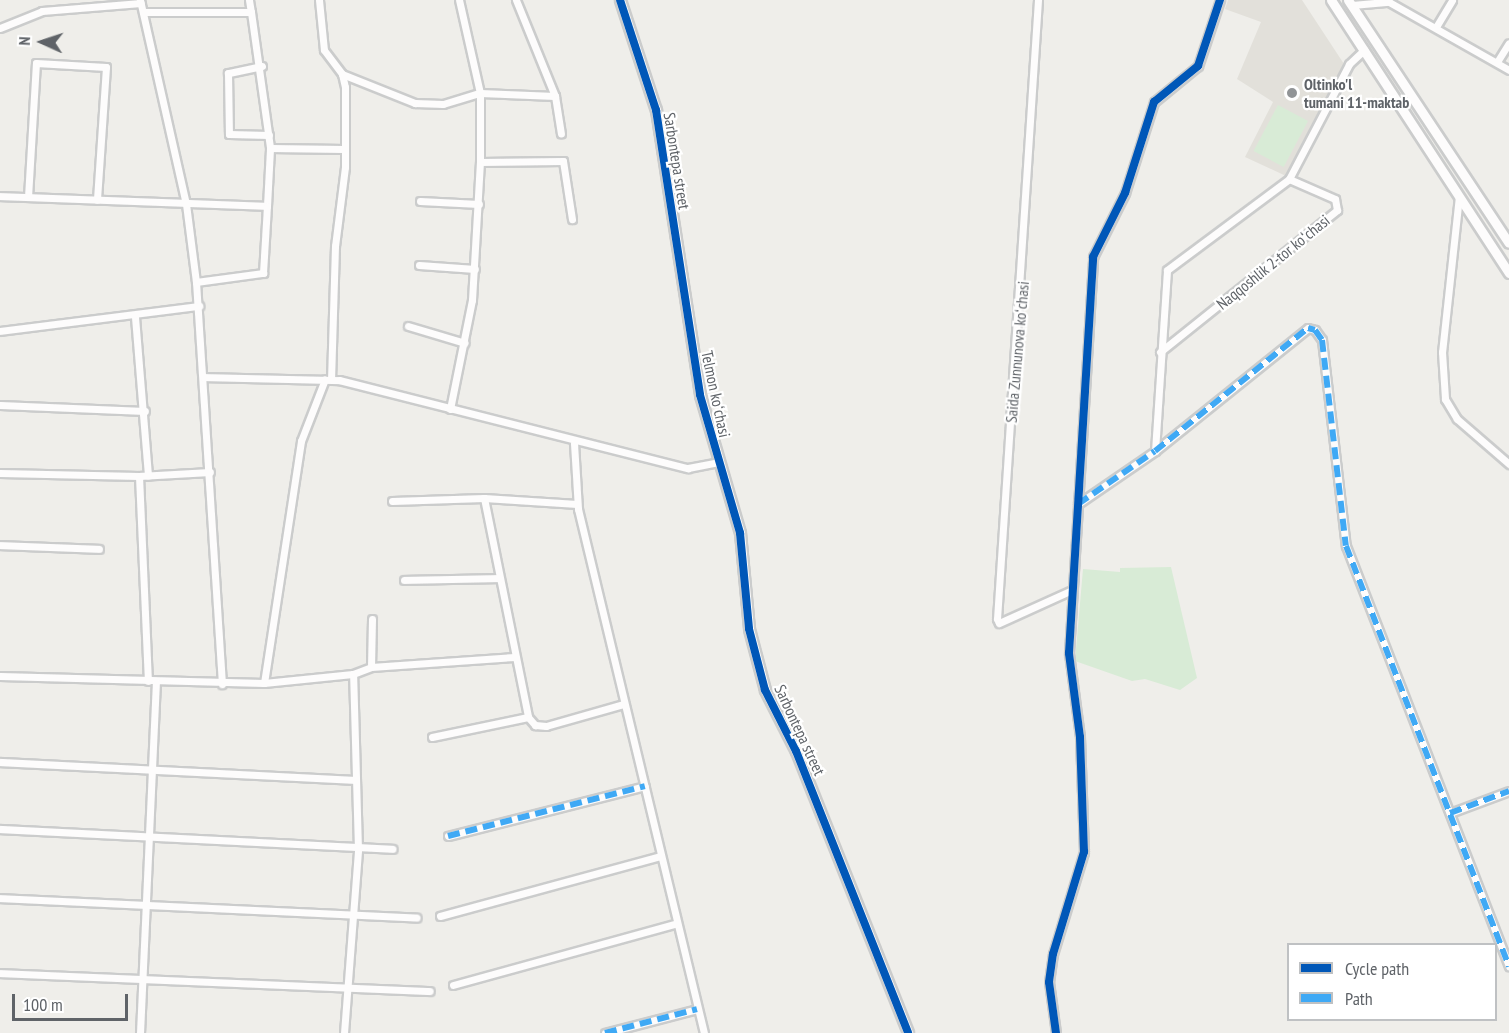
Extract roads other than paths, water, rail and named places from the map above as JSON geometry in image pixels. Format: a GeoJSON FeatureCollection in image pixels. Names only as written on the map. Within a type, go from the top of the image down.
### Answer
{"type":"FeatureCollection","features":[{"type":"Feature","properties":{"kind":"street"},"geometry":{"type":"LineString","coordinates":[[196,282],[263,273],[270,148],[262,66],[249,0]]}},
{"type":"Feature","properties":{"kind":"street"},"geometry":{"type":"LineString","coordinates":[[319,0],[324,50],[342,74],[415,103],[443,104],[480,93],[555,96]]}},
{"type":"Feature","properties":{"kind":"street"},"geometry":{"type":"LineString","coordinates":[[450,409],[465,343],[475,269],[480,162],[480,93],[459,0]]}},
{"type":"Feature","properties":{"kind":"street"},"geometry":{"type":"LineString","coordinates":[[516,0],[555,96],[561,134]]}},
{"type":"Feature","properties":{"kind":"street","name":"Sarbontepa street"},"geometry":{"type":"LineString","coordinates":[[620,0],[656,110],[689,330]]}},
{"type":"Feature","properties":{"kind":"street","name":"Saida Zunnunova koʻchasi"},"geometry":{"type":"LineString","coordinates":[[1038,0],[997,619],[999,623],[1072,590]]}},
{"type":"Feature","properties":{"kind":"street"},"geometry":{"type":"LineString","coordinates":[[1056,1033],[1049,982],[1053,954],[1084,852],[1080,737],[1070,681],[1072,590],[1093,257],[1125,193],[1154,102],[1198,66],[1221,0]]}},
{"type":"Feature","properties":{"kind":"street"},"geometry":{"type":"LineString","coordinates":[[1331,0],[1509,273]]}},
{"type":"Feature","properties":{"kind":"street"},"geometry":{"type":"LineString","coordinates":[[1436,27],[1452,0]]}},
{"type":"Feature","properties":{"kind":"street"},"geometry":{"type":"LineString","coordinates":[[0,28],[42,10],[140,2],[186,204],[199,306],[222,684]]}},
{"type":"Feature","properties":{"kind":"street"},"geometry":{"type":"LineString","coordinates":[[1350,3],[1389,2],[1509,69]]}},
{"type":"Feature","properties":{"kind":"street"},"geometry":{"type":"LineString","coordinates":[[1350,3],[1509,243]]}},
{"type":"Feature","properties":{"kind":"street"},"geometry":{"type":"LineString","coordinates":[[143,12],[251,12]]}},
{"type":"Feature","properties":{"kind":"street"},"geometry":{"type":"LineString","coordinates":[[1497,62],[1509,43]]}},
{"type":"Feature","properties":{"kind":"street"},"geometry":{"type":"LineString","coordinates":[[1155,451],[1167,270],[1289,179],[1344,73],[1364,50]]}},
{"type":"Feature","properties":{"kind":"street"},"geometry":{"type":"LineString","coordinates":[[28,197],[36,63],[106,67],[97,200]]}},
{"type":"Feature","properties":{"kind":"street"},"geometry":{"type":"LineString","coordinates":[[262,66],[228,73],[229,134],[269,135]]}},
{"type":"Feature","properties":{"kind":"street"},"geometry":{"type":"LineString","coordinates":[[264,683],[301,441],[328,379],[344,149],[342,74]]}},
{"type":"Feature","properties":{"kind":"street"},"geometry":{"type":"LineString","coordinates":[[1403,108],[1415,100]]}},
{"type":"Feature","properties":{"kind":"street"},"geometry":{"type":"LineString","coordinates":[[270,148],[344,149]]}},
{"type":"Feature","properties":{"kind":"street"},"geometry":{"type":"LineString","coordinates":[[480,162],[563,161],[572,219]]}},
{"type":"Feature","properties":{"kind":"street","name":"Naqqoshlik 2-tor koʻchasi"},"geometry":{"type":"LineString","coordinates":[[1160,352],[1337,210],[1335,199],[1289,179]]}},
{"type":"Feature","properties":{"kind":"street"},"geometry":{"type":"LineString","coordinates":[[0,196],[267,206]]}},
{"type":"Feature","properties":{"kind":"street"},"geometry":{"type":"LineString","coordinates":[[1459,196],[1442,352],[1444,399],[1457,419],[1509,464]]}},
{"type":"Feature","properties":{"kind":"street"},"geometry":{"type":"LineString","coordinates":[[420,201],[479,204]]}},
{"type":"Feature","properties":{"kind":"street"},"geometry":{"type":"LineString","coordinates":[[419,265],[475,269]]}},
{"type":"Feature","properties":{"kind":"street"},"geometry":{"type":"LineString","coordinates":[[0,331],[135,317],[199,306]]}},
{"type":"Feature","properties":{"kind":"street"},"geometry":{"type":"LineString","coordinates":[[135,317],[145,411],[148,475]]}},
{"type":"Feature","properties":{"kind":"street"},"geometry":{"type":"LineString","coordinates":[[408,326],[465,343]]}},
{"type":"Feature","properties":{"kind":"street"},"geometry":{"type":"LineString","coordinates":[[1078,504],[1155,451],[1308,328],[1319,334],[1346,546],[1509,966]]}},
{"type":"Feature","properties":{"kind":"street","name":"Telmon koʻchasi"},"geometry":{"type":"LineString","coordinates":[[689,330],[718,462]]}},
{"type":"Feature","properties":{"kind":"street"},"geometry":{"type":"LineString","coordinates":[[204,377],[328,379],[574,443],[688,468],[718,462]]}},
{"type":"Feature","properties":{"kind":"street"},"geometry":{"type":"LineString","coordinates":[[0,405],[145,411]]}},
{"type":"Feature","properties":{"kind":"street"},"geometry":{"type":"LineString","coordinates":[[574,443],[577,504],[645,786],[675,924],[704,1033]]}},
{"type":"Feature","properties":{"kind":"street","name":"Sarbontepa street"},"geometry":{"type":"LineString","coordinates":[[718,462],[740,533],[749,629],[765,690],[796,751],[908,1033]]}},
{"type":"Feature","properties":{"kind":"street"},"geometry":{"type":"LineString","coordinates":[[0,473],[139,476],[210,472]]}},
{"type":"Feature","properties":{"kind":"street"},"geometry":{"type":"LineString","coordinates":[[139,476],[152,682],[153,769],[140,1033]]}},
{"type":"Feature","properties":{"kind":"street"},"geometry":{"type":"LineString","coordinates":[[392,501],[484,498],[577,504]]}},
{"type":"Feature","properties":{"kind":"street"},"geometry":{"type":"LineString","coordinates":[[484,498],[528,717],[534,725],[546,726],[624,704]]}},
{"type":"Feature","properties":{"kind":"street"},"geometry":{"type":"LineString","coordinates":[[0,545],[99,549]]}},
{"type":"Feature","properties":{"kind":"street"},"geometry":{"type":"LineString","coordinates":[[404,580],[499,578]]}},
{"type":"Feature","properties":{"kind":"street"},"geometry":{"type":"LineString","coordinates":[[371,667],[372,619]]}},
{"type":"Feature","properties":{"kind":"street"},"geometry":{"type":"LineString","coordinates":[[0,676],[222,684],[264,683],[353,674],[371,667],[515,657]]}},
{"type":"Feature","properties":{"kind":"street"},"geometry":{"type":"LineString","coordinates":[[344,1033],[355,919],[358,849],[353,780],[353,674]]}},
{"type":"Feature","properties":{"kind":"street"},"geometry":{"type":"LineString","coordinates":[[432,737],[528,717]]}},
{"type":"Feature","properties":{"kind":"street"},"geometry":{"type":"LineString","coordinates":[[0,762],[353,780]]}},
{"type":"Feature","properties":{"kind":"street"},"geometry":{"type":"LineString","coordinates":[[448,836],[645,786]]}},
{"type":"Feature","properties":{"kind":"street"},"geometry":{"type":"LineString","coordinates":[[1450,813],[1509,791]]}},
{"type":"Feature","properties":{"kind":"street"},"geometry":{"type":"LineString","coordinates":[[0,829],[392,849]]}},
{"type":"Feature","properties":{"kind":"street"},"geometry":{"type":"LineString","coordinates":[[440,916],[661,856]]}},
{"type":"Feature","properties":{"kind":"street"},"geometry":{"type":"LineString","coordinates":[[0,898],[355,919],[417,918]]}},
{"type":"Feature","properties":{"kind":"street"},"geometry":{"type":"LineString","coordinates":[[453,985],[675,924]]}},
{"type":"Feature","properties":{"kind":"street"},"geometry":{"type":"LineString","coordinates":[[0,973],[430,991]]}},
{"type":"Feature","properties":{"kind":"street"},"geometry":{"type":"LineString","coordinates":[[605,1033],[697,1009]]}},
{"type":"Feature","properties":{"kind":"place","name":"Oltinko'l tumani 11-maktab"},"geometry":{"type":"Point","coordinates":[1292,93]}}]}
